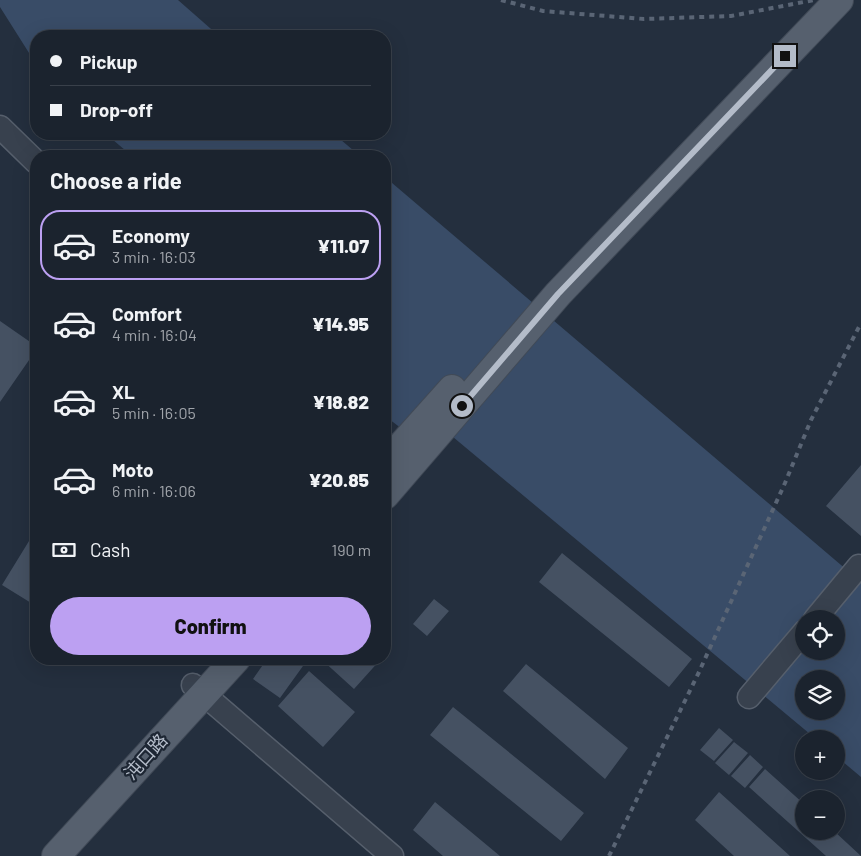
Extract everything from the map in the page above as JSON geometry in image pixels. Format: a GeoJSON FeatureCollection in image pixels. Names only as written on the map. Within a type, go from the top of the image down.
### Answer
{"type":"FeatureCollection","features":[{"type":"Feature","properties":{"kind":"main road"},"geometry":{"type":"LineString","coordinates":[[391,485],[418,441],[554,288],[817,0]]}},
{"type":"Feature","properties":{"kind":"main road"},"geometry":{"type":"LineString","coordinates":[[554,288],[839,0]]}},
{"type":"Feature","properties":{"kind":"main road"},"geometry":{"type":"LineString","coordinates":[[391,460],[418,441]]}},
{"type":"Feature","properties":{"kind":"main road","name":"沌口路"},"geometry":{"type":"LineString","coordinates":[[56,856],[198,689],[211,665]]}},
{"type":"Feature","properties":{"kind":"main road","name":"沌口路"},"geometry":{"type":"LineString","coordinates":[[37,856],[198,689],[228,665]]}},
{"type":"Feature","properties":{"kind":"street"},"geometry":{"type":"LineString","coordinates":[[0,127],[30,156]]}},
{"type":"Feature","properties":{"kind":"street"},"geometry":{"type":"LineString","coordinates":[[822,610],[859,566]]}},
{"type":"Feature","properties":{"kind":"street"},"geometry":{"type":"LineString","coordinates":[[749,697],[795,643]]}},
{"type":"Feature","properties":{"kind":"street"},"geometry":{"type":"LineString","coordinates":[[198,689],[392,856]]}},
{"type":"Feature","properties":{"kind":"water"},"geometry":{"type":"Polygon","coordinates":[[[0,0],[178,0],[212,30],[30,30],[30,54],[0,7],[0,0]]]}},
{"type":"Feature","properties":{"kind":"water"},"geometry":{"type":"Polygon","coordinates":[[[113,140],[341,140],[353,150],[125,150],[113,140]]]}},
{"type":"Feature","properties":{"kind":"water"},"geometry":{"type":"Polygon","coordinates":[[[391,182],[861,582],[861,777],[845,764],[845,730],[805,730],[453,437],[435,454],[391,421],[391,182]]]}},
{"type":"Feature","properties":{"kind":"building"},"geometry":{"type":"Polygon","coordinates":[[[0,321],[30,342],[30,359],[0,402],[0,321]]]}},
{"type":"Feature","properties":{"kind":"building"},"geometry":{"type":"Polygon","coordinates":[[[861,465],[861,536],[826,506],[861,465]]]}},
{"type":"Feature","properties":{"kind":"building"},"geometry":{"type":"Polygon","coordinates":[[[29,541],[30,542],[30,602],[2,585],[29,541]]]}},
{"type":"Feature","properties":{"kind":"building"},"geometry":{"type":"Polygon","coordinates":[[[562,553],[692,659],[669,687],[539,582],[562,553]]]}},
{"type":"Feature","properties":{"kind":"building"},"geometry":{"type":"Polygon","coordinates":[[[434,599],[449,611],[427,636],[413,624],[434,599]]]}},
{"type":"Feature","properties":{"kind":"building"},"geometry":{"type":"Polygon","coordinates":[[[526,664],[628,748],[605,779],[503,691],[526,664]]]}},
{"type":"Feature","properties":{"kind":"building"},"geometry":{"type":"Polygon","coordinates":[[[263,665],[304,665],[280,698],[253,679],[263,665]]]}},
{"type":"Feature","properties":{"kind":"building"},"geometry":{"type":"Polygon","coordinates":[[[328,665],[376,665],[354,689],[328,665]]]}},
{"type":"Feature","properties":{"kind":"building"},"geometry":{"type":"Polygon","coordinates":[[[309,671],[355,712],[323,747],[278,706],[309,671]]]}},
{"type":"Feature","properties":{"kind":"building"},"geometry":{"type":"Polygon","coordinates":[[[453,707],[584,813],[561,841],[430,735],[453,707]]]}},
{"type":"Feature","properties":{"kind":"building"},"geometry":{"type":"Polygon","coordinates":[[[719,728],[733,740],[714,761],[700,750],[719,728]]]}},
{"type":"Feature","properties":{"kind":"building"},"geometry":{"type":"Polygon","coordinates":[[[734,742],[748,753],[729,775],[715,763],[734,742]]]}},
{"type":"Feature","properties":{"kind":"building"},"geometry":{"type":"Polygon","coordinates":[[[750,755],[763,767],[745,788],[731,776],[750,755]]]}},
{"type":"Feature","properties":{"kind":"building"},"geometry":{"type":"Polygon","coordinates":[[[765,769],[795,796],[795,828],[749,787],[765,769]]]}},
{"type":"Feature","properties":{"kind":"building"},"geometry":{"type":"Polygon","coordinates":[[[719,792],[790,856],[734,856],[695,820],[719,792]]]}},
{"type":"Feature","properties":{"kind":"building"},"geometry":{"type":"Polygon","coordinates":[[[435,802],[500,856],[443,856],[413,830],[435,802]]]}},
{"type":"Feature","properties":{"kind":"building"},"geometry":{"type":"Polygon","coordinates":[[[808,840],[844,840],[861,856],[826,856],[808,840]]]}},
{"type":"Feature","properties":{"kind":"railway"},"geometry":{"type":"LineString","coordinates":[[501,0],[543,11],[644,19],[731,16],[814,0]]}},
{"type":"Feature","properties":{"kind":"railway"},"geometry":{"type":"LineString","coordinates":[[609,856],[699,672],[785,483],[811,420],[861,323]]}},
{"type":"Feature","properties":{"kind":"route"},"geometry":{"type":"LineString","coordinates":[[462,406],[558,294],[785,56]]}}]}
